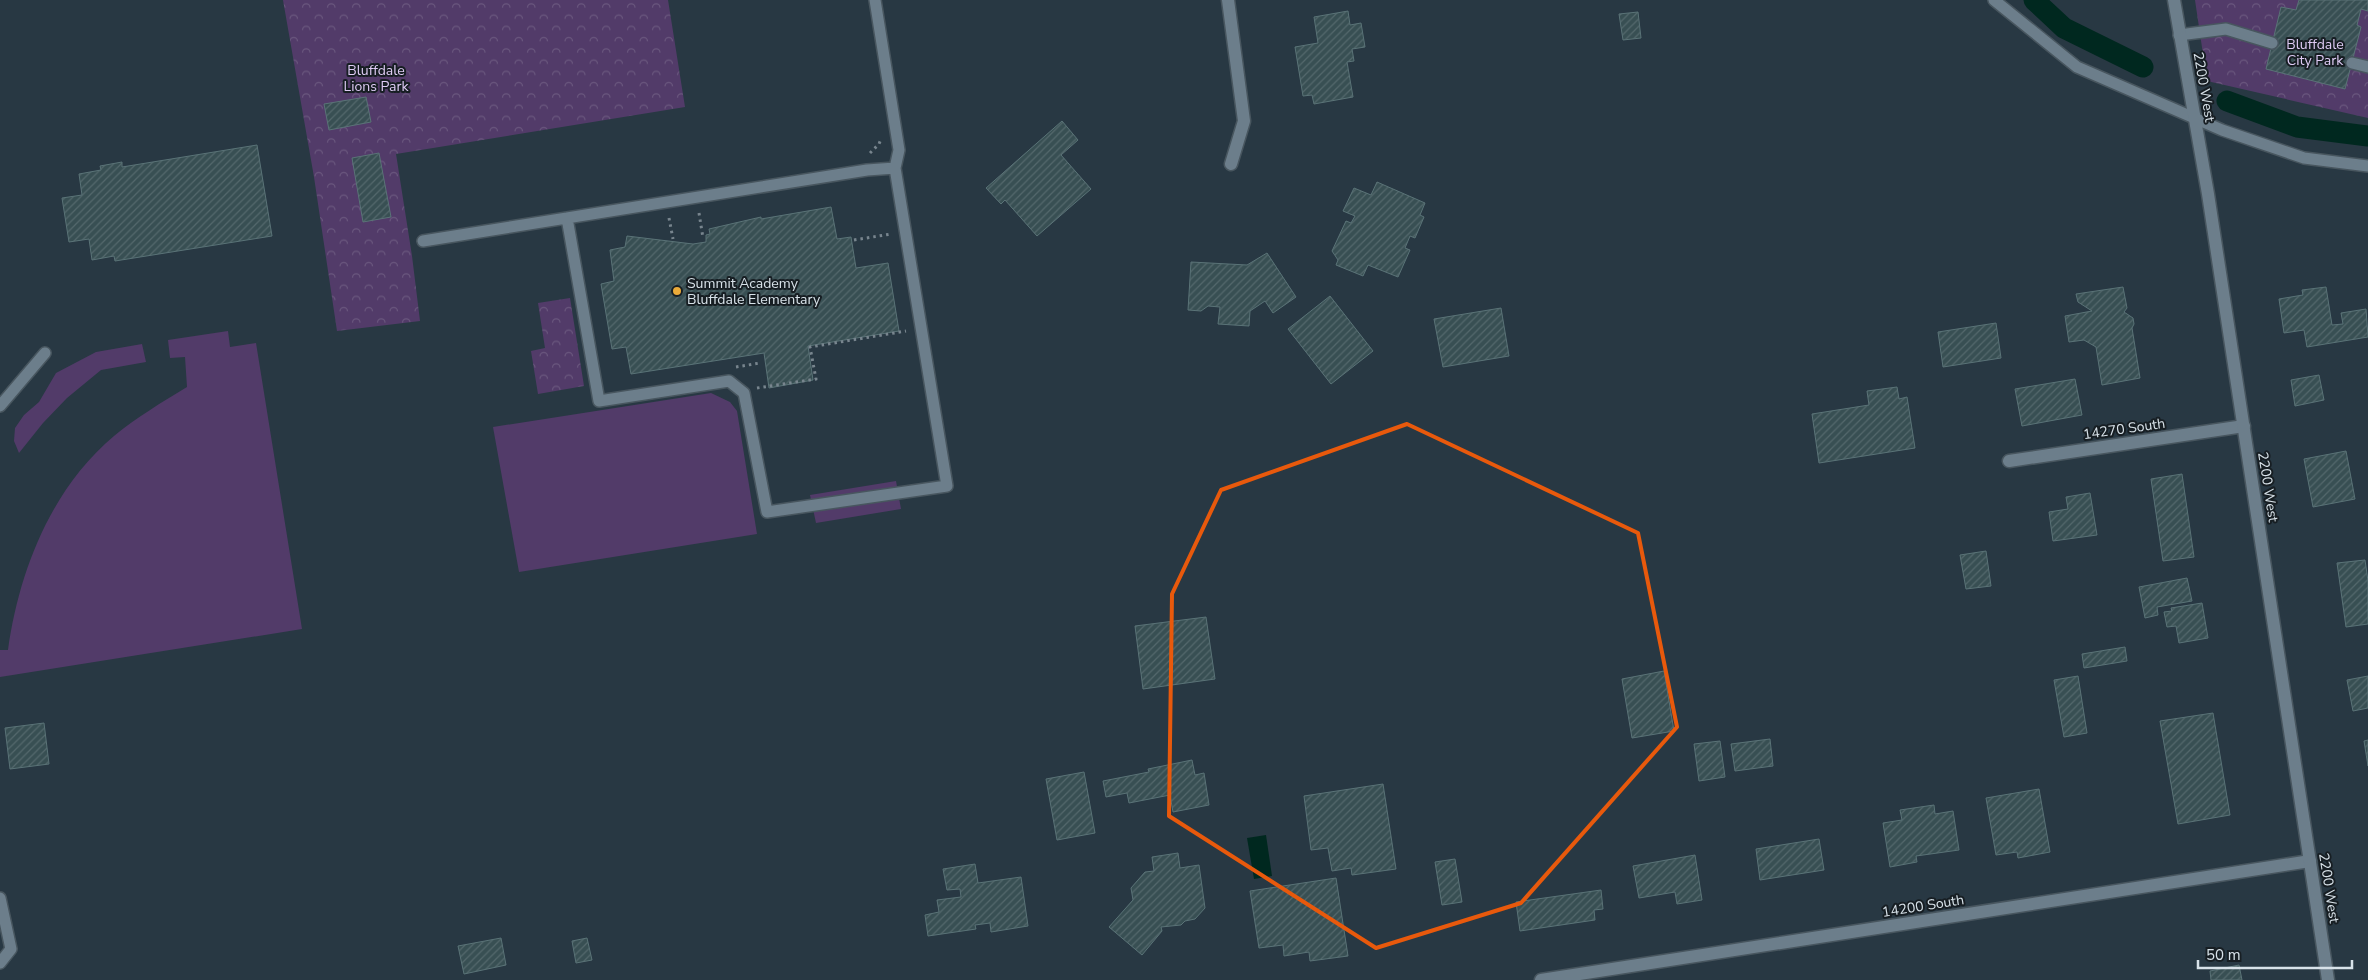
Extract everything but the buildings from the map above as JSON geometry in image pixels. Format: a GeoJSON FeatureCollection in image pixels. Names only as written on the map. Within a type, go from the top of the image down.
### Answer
{"type":"FeatureCollection","features":[{"type":"Feature","properties":{"kind":"street"},"geometry":{"type":"LineString","coordinates":[[1228,0],[1244,121],[1231,164]]}},
{"type":"Feature","properties":{"kind":"street","name":"2200 West"},"geometry":{"type":"LineString","coordinates":[[2174,0],[2244,426],[2328,980]]}},
{"type":"Feature","properties":{"kind":"street","name":"14270 South"},"geometry":{"type":"LineString","coordinates":[[2010,461],[2244,426]]}},
{"type":"Feature","properties":{"kind":"street","name":"14200 South"},"geometry":{"type":"LineString","coordinates":[[1541,980],[2310,861]]}},
{"type":"Feature","properties":{"kind":"lane"},"geometry":{"type":"LineString","coordinates":[[567,218],[599,401],[729,381],[744,392],[767,512],[946,486],[895,168],[899,150],[875,0]]}},
{"type":"Feature","properties":{"kind":"lane"},"geometry":{"type":"LineString","coordinates":[[1994,0],[2077,67],[2222,130],[2304,158],[2368,166]]}},
{"type":"Feature","properties":{"kind":"lane"},"geometry":{"type":"LineString","coordinates":[[2179,35],[2226,29],[2272,43]]}},
{"type":"Feature","properties":{"kind":"lane"},"geometry":{"type":"LineString","coordinates":[[2352,62],[2368,67]]}},
{"type":"Feature","properties":{"kind":"lane"},"geometry":{"type":"LineString","coordinates":[[423,241],[867,170],[895,168]]}},
{"type":"Feature","properties":{"kind":"lane"},"geometry":{"type":"LineString","coordinates":[[0,406],[45,353]]}},
{"type":"Feature","properties":{"kind":"lane"},"geometry":{"type":"LineString","coordinates":[[0,898],[11,949],[0,963]]}},
{"type":"Feature","properties":{"kind":"path"},"geometry":{"type":"LineString","coordinates":[[691,214],[708,211]]}},
{"type":"Feature","properties":{"kind":"path"},"geometry":{"type":"LineString","coordinates":[[699,213],[703,238]]}},
{"type":"Feature","properties":{"kind":"path"},"geometry":{"type":"LineString","coordinates":[[660,219],[676,217]]}},
{"type":"Feature","properties":{"kind":"path"},"geometry":{"type":"LineString","coordinates":[[669,218],[672,239]]}},
{"type":"Feature","properties":{"kind":"path"},"geometry":{"type":"LineString","coordinates":[[854,240],[894,234],[893,225]]}},
{"type":"Feature","properties":{"kind":"path"},"geometry":{"type":"LineString","coordinates":[[756,388],[816,379],[810,347],[909,331]]}},
{"type":"Feature","properties":{"kind":"path"},"geometry":{"type":"LineString","coordinates":[[745,371],[735,367],[760,363]]}},
{"type":"Feature","properties":{"kind":"path"},"geometry":{"type":"LineString","coordinates":[[754,383],[758,397]]}},
{"type":"Feature","properties":{"kind":"highlighted area"},"geometry":{"type":"Polygon","coordinates":[[[1407,424],[1638,533],[1677,727],[1521,903],[1376,948],[1169,816],[1172,594],[1221,490],[1407,424]]]}},
{"type":"Feature","properties":{"kind":"green space","name":"Bluffdale Lions Park"},"geometry":{"type":"Polygon","coordinates":[[[283,0],[668,0],[685,107],[396,154],[420,321],[337,331],[314,177],[283,0]]]}},
{"type":"Feature","properties":{"kind":"green space","name":"Bluffdale City Park"},"geometry":{"type":"Polygon","coordinates":[[[2195,0],[2368,0],[2368,118],[2207,81],[2195,0]]]}},
{"type":"Feature","properties":{"kind":"green space"},"geometry":{"type":"Polygon","coordinates":[[[570,298],[584,386],[538,394],[531,351],[545,348],[538,303],[570,298]]]}},
{"type":"Feature","properties":{"kind":"green space"},"geometry":{"type":"Polygon","coordinates":[[[228,331],[230,347],[256,343],[302,629],[0,677],[0,650],[8,650],[20,591],[30,562],[41,533],[72,481],[92,457],[114,436],[187,387],[185,357],[170,358],[168,340],[228,331]]]}},
{"type":"Feature","properties":{"kind":"green space"},"geometry":{"type":"Polygon","coordinates":[[[142,344],[146,362],[101,370],[67,398],[43,423],[19,453],[14,441],[15,428],[24,415],[39,402],[56,373],[96,352],[142,344]]]}},
{"type":"Feature","properties":{"kind":"green space"},"geometry":{"type":"Polygon","coordinates":[[[711,393],[730,402],[737,411],[757,534],[519,572],[493,427],[711,393]]]}},
{"type":"Feature","properties":{"kind":"green space"},"geometry":{"type":"Polygon","coordinates":[[[896,481],[901,509],[816,523],[810,495],[896,481]]]}},
{"type":"Feature","properties":{"kind":"shaded area"},"geometry":{"type":"Polygon","coordinates":[[[1266,835],[1272,876],[1254,879],[1247,838],[1266,835]]]}},
{"type":"Feature","properties":{"kind":"waterway"},"geometry":{"type":"LineString","coordinates":[[2034,0],[2064,28],[2143,67]]}},
{"type":"Feature","properties":{"kind":"waterway"},"geometry":{"type":"LineString","coordinates":[[2227,101],[2297,127],[2368,136]]}},
{"type":"Feature","properties":{"kind":"place","name":"Summit Academy Bluffdale Elementary"},"geometry":{"type":"Point","coordinates":[677,291]}}]}
